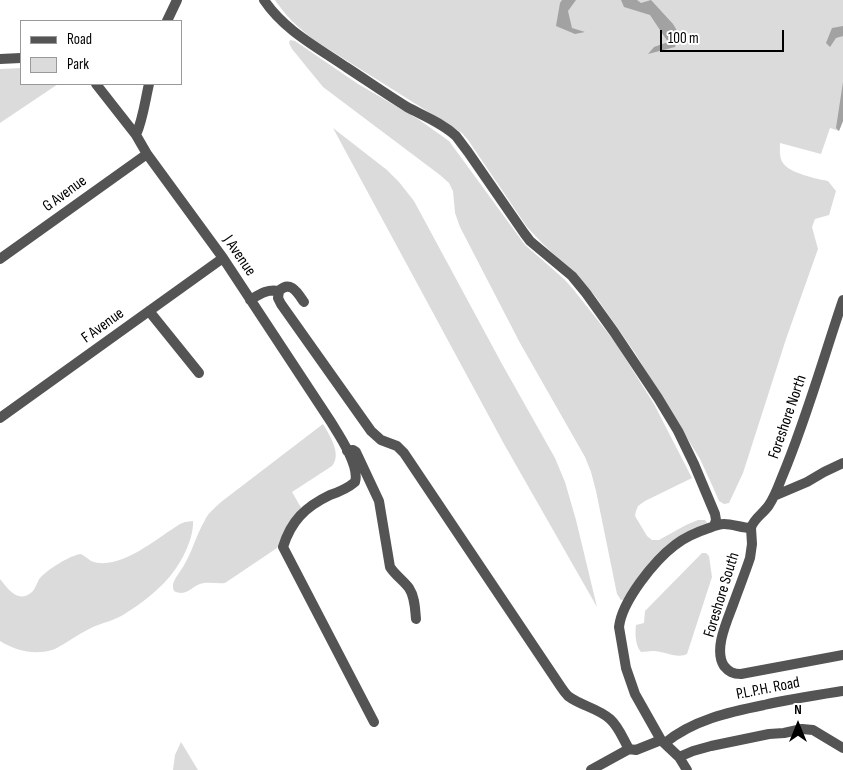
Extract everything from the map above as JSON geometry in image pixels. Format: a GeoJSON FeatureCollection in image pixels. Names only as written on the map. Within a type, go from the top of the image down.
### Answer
{"type":"FeatureCollection","features":[{"type":"Feature","properties":{"kind":"lane"},"geometry":{"type":"LineString","coordinates":[[167,20],[178,0]]}},
{"type":"Feature","properties":{"kind":"lane"},"geometry":{"type":"LineString","coordinates":[[264,0],[282,22],[307,41],[403,104],[441,125],[456,136],[524,233],[577,282],[642,373],[674,425],[694,464],[715,514],[714,526]]}},
{"type":"Feature","properties":{"kind":"lane"},"geometry":{"type":"LineString","coordinates":[[0,59],[20,58]]}},
{"type":"Feature","properties":{"kind":"lane","name":"J Avenue"},"geometry":{"type":"LineString","coordinates":[[97,85],[136,135],[147,154],[223,258],[333,426],[347,451]]}},
{"type":"Feature","properties":{"kind":"lane"},"geometry":{"type":"LineString","coordinates":[[136,135],[148,85]]}},
{"type":"Feature","properties":{"kind":"lane","name":"G Avenue"},"geometry":{"type":"LineString","coordinates":[[0,258],[147,154]]}},
{"type":"Feature","properties":{"kind":"lane","name":"F Avenue"},"geometry":{"type":"LineString","coordinates":[[0,418],[223,258]]}},
{"type":"Feature","properties":{"kind":"lane"},"geometry":{"type":"LineString","coordinates":[[250,300],[264,292],[279,291],[282,288],[290,287],[296,291],[304,302]]}},
{"type":"Feature","properties":{"kind":"lane"},"geometry":{"type":"LineString","coordinates":[[279,291],[278,298],[371,430],[381,440],[397,446],[404,453],[565,693],[611,719],[629,749]]}},
{"type":"Feature","properties":{"kind":"lane","name":"Foreshore North"},"geometry":{"type":"LineString","coordinates":[[746,528],[766,509],[774,496],[808,409],[843,300]]}},
{"type":"Feature","properties":{"kind":"lane"},"geometry":{"type":"LineString","coordinates":[[150,311],[199,373]]}},
{"type":"Feature","properties":{"kind":"lane"},"geometry":{"type":"LineString","coordinates":[[374,722],[284,548],[295,522],[308,507],[355,482],[355,469],[347,451],[353,450],[356,452],[379,501],[390,567],[412,594],[416,619]]}},
{"type":"Feature","properties":{"kind":"lane"},"geometry":{"type":"LineString","coordinates":[[774,496],[843,464]]}},
{"type":"Feature","properties":{"kind":"lane"},"geometry":{"type":"LineString","coordinates":[[687,770],[679,757],[663,741],[632,688],[623,653],[619,621],[626,605],[648,572],[669,550],[682,540],[698,532],[723,524],[746,528]]}},
{"type":"Feature","properties":{"kind":"lane","name":"Foreshore South"},"geometry":{"type":"LineString","coordinates":[[746,528],[752,544],[750,558],[721,642],[721,660],[726,669],[736,674],[741,674],[843,655]]}},
{"type":"Feature","properties":{"kind":"lane","name":"P.L.P.H. Road"},"geometry":{"type":"LineString","coordinates":[[591,770],[629,749],[636,750],[663,741],[718,715],[843,691]]}},
{"type":"Feature","properties":{"kind":"lane"},"geometry":{"type":"LineString","coordinates":[[679,757],[711,746],[802,729],[813,730],[843,748]]}},
{"type":"Feature","properties":{"kind":"green space"},"geometry":{"type":"Polygon","coordinates":[[[275,0],[843,0],[843,121],[839,131],[830,128],[821,154],[780,143],[781,159],[786,167],[804,175],[828,181],[836,191],[829,215],[815,219],[812,227],[818,249],[786,339],[743,473],[729,503],[724,504],[719,501],[700,459],[635,353],[596,297],[527,227],[462,133],[314,40],[293,22],[275,0]]]}},
{"type":"Feature","properties":{"kind":"green space"},"geometry":{"type":"Polygon","coordinates":[[[290,40],[295,41],[358,84],[418,119],[449,141],[525,245],[564,279],[615,342],[654,404],[692,478],[645,501],[638,506],[635,516],[647,536],[652,540],[659,540],[698,520],[705,520],[708,524],[692,533],[626,599],[621,600],[617,594],[596,491],[585,457],[520,343],[460,227],[455,213],[453,191],[449,183],[323,87],[292,49],[289,43],[290,40]]]}},
{"type":"Feature","properties":{"kind":"green space"},"geometry":{"type":"Polygon","coordinates":[[[20,68],[20,85],[57,85],[0,123],[0,69],[20,68]]]}},
{"type":"Feature","properties":{"kind":"green space"},"geometry":{"type":"Polygon","coordinates":[[[333,128],[387,170],[414,201],[555,458],[565,482],[576,520],[597,607],[504,444],[333,128]]]}},
{"type":"Feature","properties":{"kind":"green space"},"geometry":{"type":"Polygon","coordinates":[[[323,424],[334,445],[335,461],[332,466],[292,492],[303,511],[277,548],[225,583],[204,583],[183,593],[174,591],[174,582],[187,560],[206,517],[221,502],[323,424]]]}},
{"type":"Feature","properties":{"kind":"green space"},"geometry":{"type":"Polygon","coordinates":[[[193,521],[193,529],[188,547],[168,579],[138,605],[123,615],[91,628],[59,647],[48,651],[26,651],[0,641],[0,579],[14,594],[18,596],[27,595],[32,592],[43,575],[71,557],[81,554],[91,561],[113,562],[137,552],[180,524],[193,521]]]}},
{"type":"Feature","properties":{"kind":"green space"},"geometry":{"type":"Polygon","coordinates":[[[702,553],[706,553],[709,556],[712,577],[687,654],[679,656],[657,651],[641,652],[637,642],[636,625],[644,623],[645,611],[702,553]]]}},
{"type":"Feature","properties":{"kind":"green space"},"geometry":{"type":"Polygon","coordinates":[[[181,742],[198,770],[173,770],[175,755],[181,742]]]}},
{"type":"Feature","properties":{"kind":"shaded area"},"geometry":{"type":"Polygon","coordinates":[[[562,0],[576,0],[568,11],[572,28],[585,32],[575,34],[556,26],[562,0]]]}},
{"type":"Feature","properties":{"kind":"shaded area"},"geometry":{"type":"Polygon","coordinates":[[[621,0],[637,0],[641,3],[651,0],[673,24],[679,34],[675,47],[648,54],[654,47],[668,42],[650,15],[624,7],[621,0]]]}},
{"type":"Feature","properties":{"kind":"shaded area"},"geometry":{"type":"Polygon","coordinates":[[[843,26],[843,36],[836,38],[830,47],[826,43],[832,28],[843,26]]]}},
{"type":"Feature","properties":{"kind":"shaded area"},"geometry":{"type":"Polygon","coordinates":[[[843,82],[843,121],[839,131],[836,128],[843,82]]]}}]}
